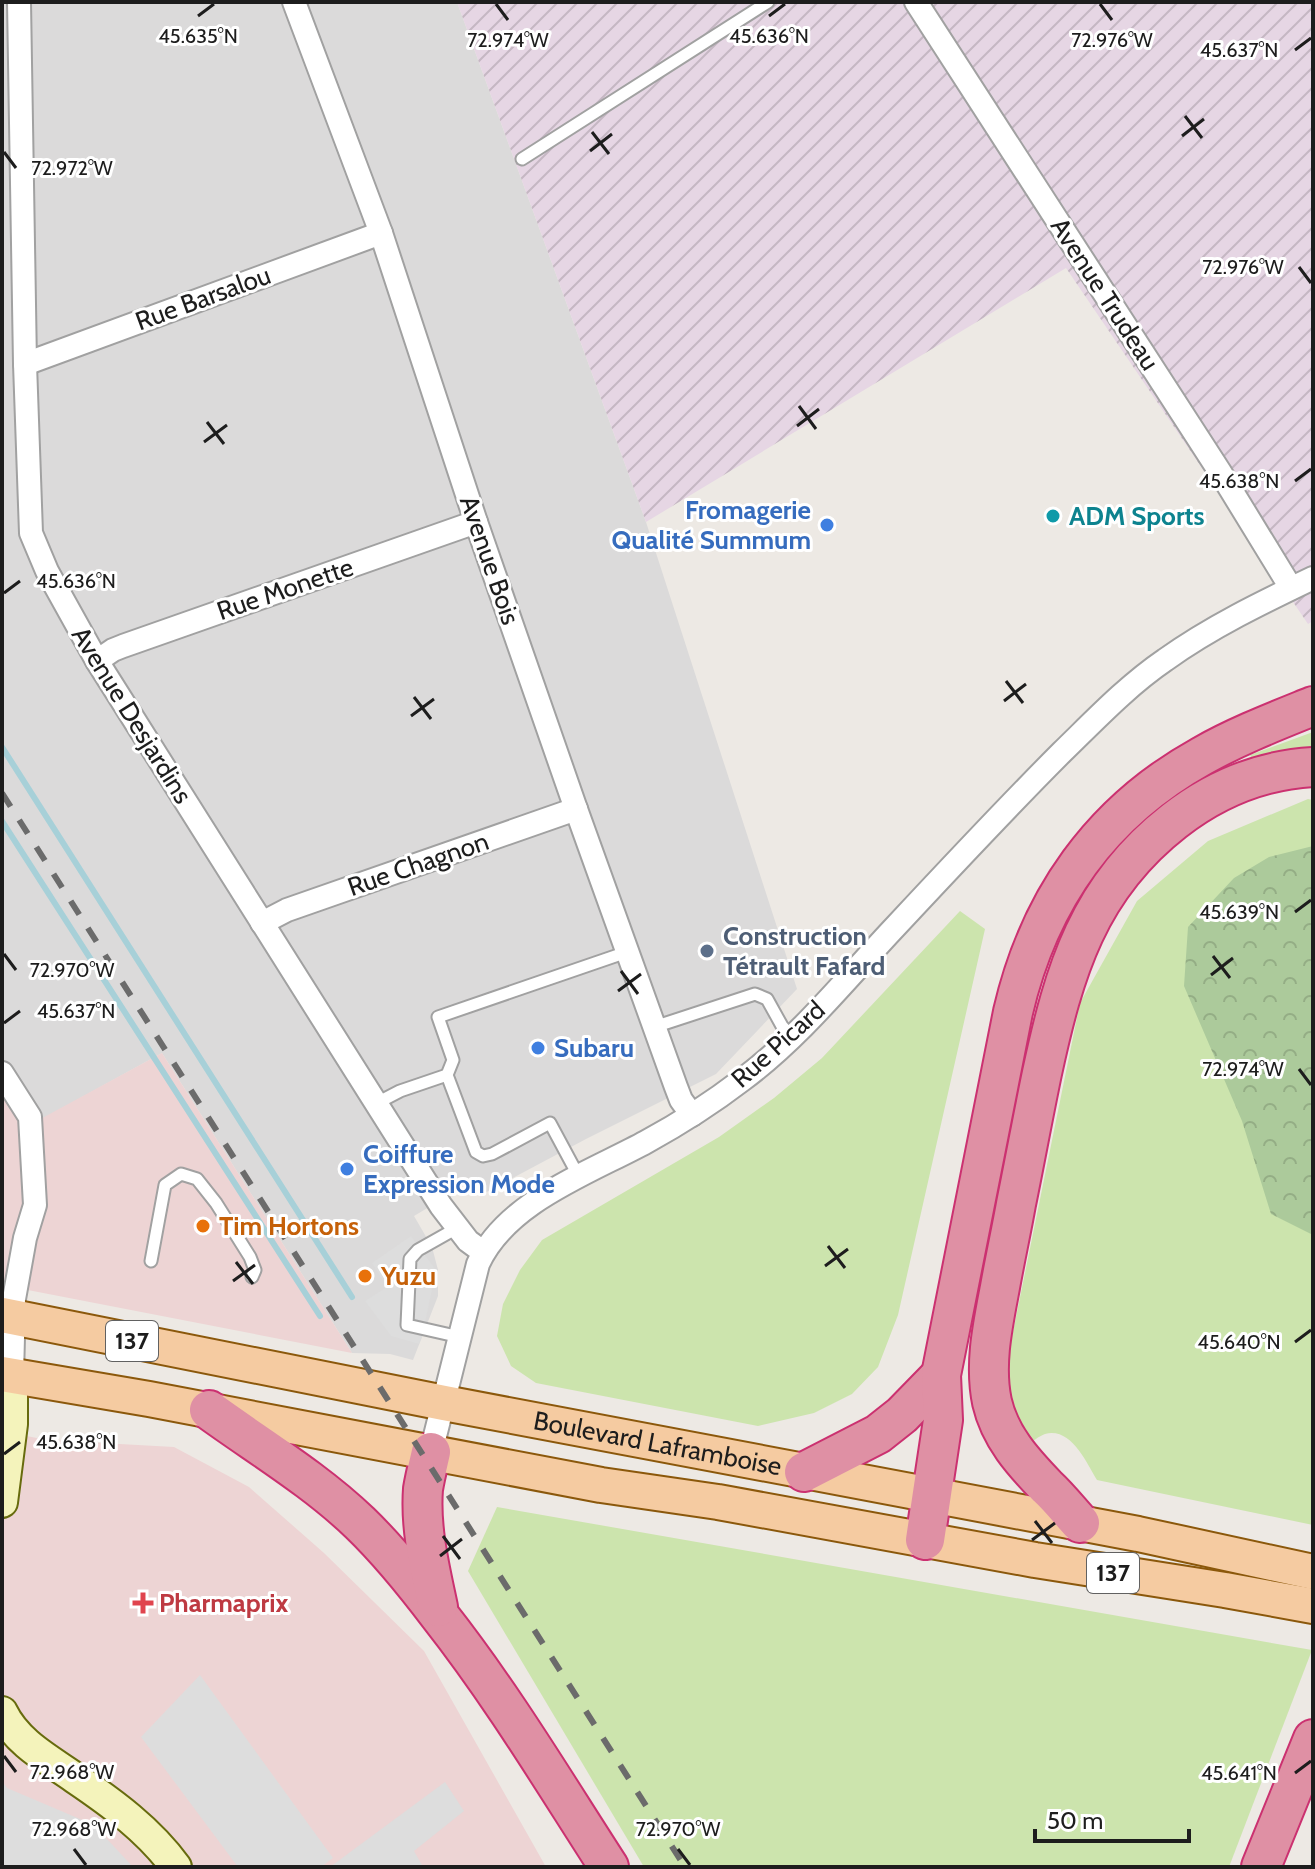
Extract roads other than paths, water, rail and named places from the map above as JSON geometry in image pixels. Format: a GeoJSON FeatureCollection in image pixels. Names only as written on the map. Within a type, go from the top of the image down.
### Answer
{"type":"FeatureCollection","features":[{"type":"Feature","properties":{"kind":"highway"},"geometry":{"type":"LineString","coordinates":[[925,1540],[943,1420],[941,1375],[1015,1003],[1028,957],[1053,901],[1076,865],[1102,834],[1119,815],[1155,785],[1216,748],[1313,706]]}},
{"type":"Feature","properties":{"kind":"highway"},"geometry":{"type":"LineString","coordinates":[[1080,1523],[1009,1443],[993,1407],[989,1373],[997,1301],[1061,991],[1075,949],[1103,897],[1126,867],[1163,829],[1192,807],[1243,781],[1277,771],[1313,767]]}},
{"type":"Feature","properties":{"kind":"highway"},"geometry":{"type":"LineString","coordinates":[[804,1472],[878,1434],[902,1415],[941,1375]]}},
{"type":"Feature","properties":{"kind":"highway"},"geometry":{"type":"LineString","coordinates":[[209,1410],[310,1481],[348,1512],[392,1556],[466,1649],[609,1867]]}},
{"type":"Feature","properties":{"kind":"highway"},"geometry":{"type":"LineString","coordinates":[[431,1452],[423,1490],[423,1513],[439,1614]]}},
{"type":"Feature","properties":{"kind":"highway"},"geometry":{"type":"LineString","coordinates":[[1261,1867],[1313,1739]]}},
{"type":"Feature","properties":{"kind":"main road","name":"Boulevard Laframboise"},"geometry":{"type":"LineString","coordinates":[[7,1316],[444,1403],[1080,1523],[1313,1572]]}},
{"type":"Feature","properties":{"kind":"main road","name":"Boulevard Laframboise"},"geometry":{"type":"LineString","coordinates":[[7,1375],[601,1485],[718,1502],[1079,1568],[1307,1605]]}},
{"type":"Feature","properties":{"kind":"street","name":"Avenue Desjardins"},"geometry":{"type":"LineString","coordinates":[[19,2],[31,533],[47,571],[97,661],[457,1228],[483,1252]]}},
{"type":"Feature","properties":{"kind":"street","name":"Avenue Bois"},"geometry":{"type":"LineString","coordinates":[[294,2],[381,233],[476,522],[627,952],[681,1100],[692,1115]]}},
{"type":"Feature","properties":{"kind":"street","name":"Avenue Trudeau"},"geometry":{"type":"LineString","coordinates":[[916,2],[1220,472],[1291,588]]}},
{"type":"Feature","properties":{"kind":"street","name":"Rue Barsalou"},"geometry":{"type":"LineString","coordinates":[[25,364],[381,233]]}},
{"type":"Feature","properties":{"kind":"street","name":"Rue Monette"},"geometry":{"type":"LineString","coordinates":[[97,661],[123,646],[476,522]]}},
{"type":"Feature","properties":{"kind":"street","name":"Rue Picard"},"geometry":{"type":"LineString","coordinates":[[431,1452],[473,1281],[483,1252],[504,1226],[579,1177],[692,1115],[740,1082],[792,1037],[1013,802],[1124,692],[1191,643],[1313,578]]}},
{"type":"Feature","properties":{"kind":"street","name":"Rue Chagnon"},"geometry":{"type":"LineString","coordinates":[[262,923],[282,911],[576,809]]}},
{"type":"Feature","properties":{"kind":"street"},"geometry":{"type":"LineString","coordinates":[[2,1073],[30,1117],[35,1205],[25,1238],[14,1299],[7,1316],[7,1375],[12,1424],[2,1502]]}},
{"type":"Feature","properties":{"kind":"street"},"geometry":{"type":"LineString","coordinates":[[3,1718],[45,1758],[139,1825],[176,1867]]}},
{"type":"Feature","properties":{"kind":"lane"},"geometry":{"type":"LineString","coordinates":[[522,159],[768,2]]}},
{"type":"Feature","properties":{"kind":"lane"},"geometry":{"type":"LineString","coordinates":[[579,1177],[550,1123],[492,1154],[478,1154],[447,1075],[453,1060],[438,1017],[627,952]]}},
{"type":"Feature","properties":{"kind":"lane"},"geometry":{"type":"LineString","coordinates":[[654,1027],[755,994],[767,999],[792,1037]]}},
{"type":"Feature","properties":{"kind":"lane"},"geometry":{"type":"LineString","coordinates":[[377,1103],[400,1091],[447,1075]]}},
{"type":"Feature","properties":{"kind":"lane"},"geometry":{"type":"LineString","coordinates":[[151,1261],[165,1185],[181,1174],[197,1179],[216,1203],[250,1257],[255,1270],[252,1277]]}},
{"type":"Feature","properties":{"kind":"lane"},"geometry":{"type":"LineString","coordinates":[[457,1228],[418,1250],[410,1259],[407,1325],[460,1337]]}},
{"type":"Feature","properties":{"kind":"waterway"},"geometry":{"type":"LineString","coordinates":[[2,747],[352,1297]]}},
{"type":"Feature","properties":{"kind":"waterway"},"geometry":{"type":"LineString","coordinates":[[2,821],[320,1316]]}},
{"type":"Feature","properties":{"kind":"railway"},"geometry":{"type":"LineString","coordinates":[[2,793],[685,1867]]}},
{"type":"Feature","properties":{"kind":"place","name":"ADM Sports"},"geometry":{"type":"Point","coordinates":[1053,516]}},
{"type":"Feature","properties":{"kind":"place","name":"Fromagerie Qualité Summum"},"geometry":{"type":"Point","coordinates":[827,525]}},
{"type":"Feature","properties":{"kind":"place","name":"Construction Tétrault Fafard"},"geometry":{"type":"Point","coordinates":[707,951]}},
{"type":"Feature","properties":{"kind":"place","name":"Subaru"},"geometry":{"type":"Point","coordinates":[538,1048]}},
{"type":"Feature","properties":{"kind":"place","name":"Coiffure Expression Mode"},"geometry":{"type":"Point","coordinates":[347,1169]}},
{"type":"Feature","properties":{"kind":"place","name":"Tim Hortons"},"geometry":{"type":"Point","coordinates":[203,1226]}},
{"type":"Feature","properties":{"kind":"place","name":"Yuzu"},"geometry":{"type":"Point","coordinates":[365,1276]}},
{"type":"Feature","properties":{"kind":"place","name":"Pharmaprix"},"geometry":{"type":"Point","coordinates":[143,1603]}}]}
